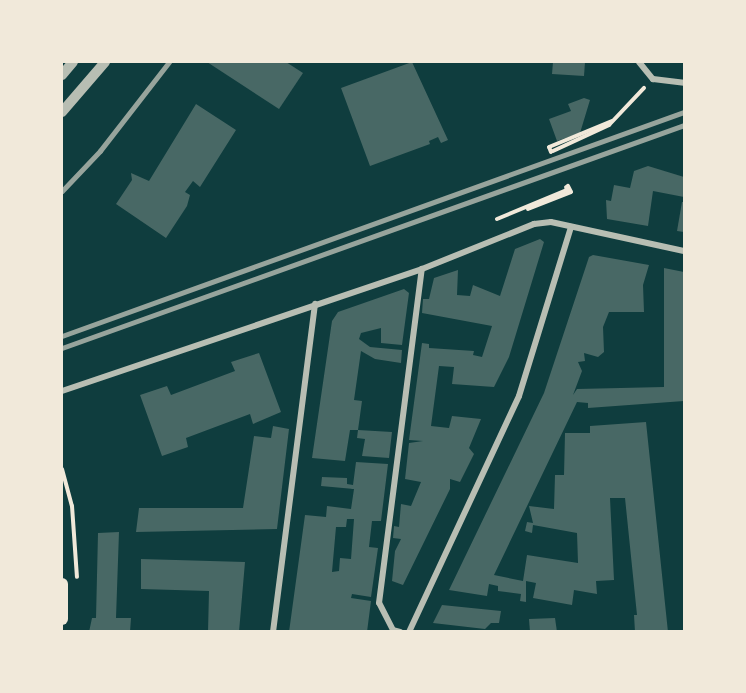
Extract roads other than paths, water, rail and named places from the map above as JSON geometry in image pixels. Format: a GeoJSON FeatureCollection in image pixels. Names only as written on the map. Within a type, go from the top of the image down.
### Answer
{"type":"FeatureCollection","features":[{"type":"Feature","properties":{"kind":"main road"},"geometry":{"type":"LineString","coordinates":[[62,584],[62,619]]}},
{"type":"Feature","properties":{"kind":"street"},"geometry":{"type":"LineString","coordinates":[[62,75],[72,62]]}},
{"type":"Feature","properties":{"kind":"street"},"geometry":{"type":"LineString","coordinates":[[62,112],[105,62]]}},
{"type":"Feature","properties":{"kind":"street"},"geometry":{"type":"LineString","coordinates":[[639,62],[653,79],[684,83]]}},
{"type":"Feature","properties":{"kind":"street"},"geometry":{"type":"LineString","coordinates":[[62,391],[422,269],[534,224],[571,227],[684,251]]}},
{"type":"Feature","properties":{"kind":"street"},"geometry":{"type":"LineString","coordinates":[[409,632],[519,396],[571,227]]}},
{"type":"Feature","properties":{"kind":"street"},"geometry":{"type":"LineString","coordinates":[[399,632],[393,630],[379,603],[422,269]]}},
{"type":"Feature","properties":{"kind":"street"},"geometry":{"type":"LineString","coordinates":[[273,632],[315,304]]}},
{"type":"Feature","properties":{"kind":"railway"},"geometry":{"type":"LineString","coordinates":[[62,191],[100,151],[169,62]]}},
{"type":"Feature","properties":{"kind":"railway"},"geometry":{"type":"LineString","coordinates":[[62,336],[684,112]]}},
{"type":"Feature","properties":{"kind":"railway"},"geometry":{"type":"LineString","coordinates":[[62,348],[684,125]]}}]}
